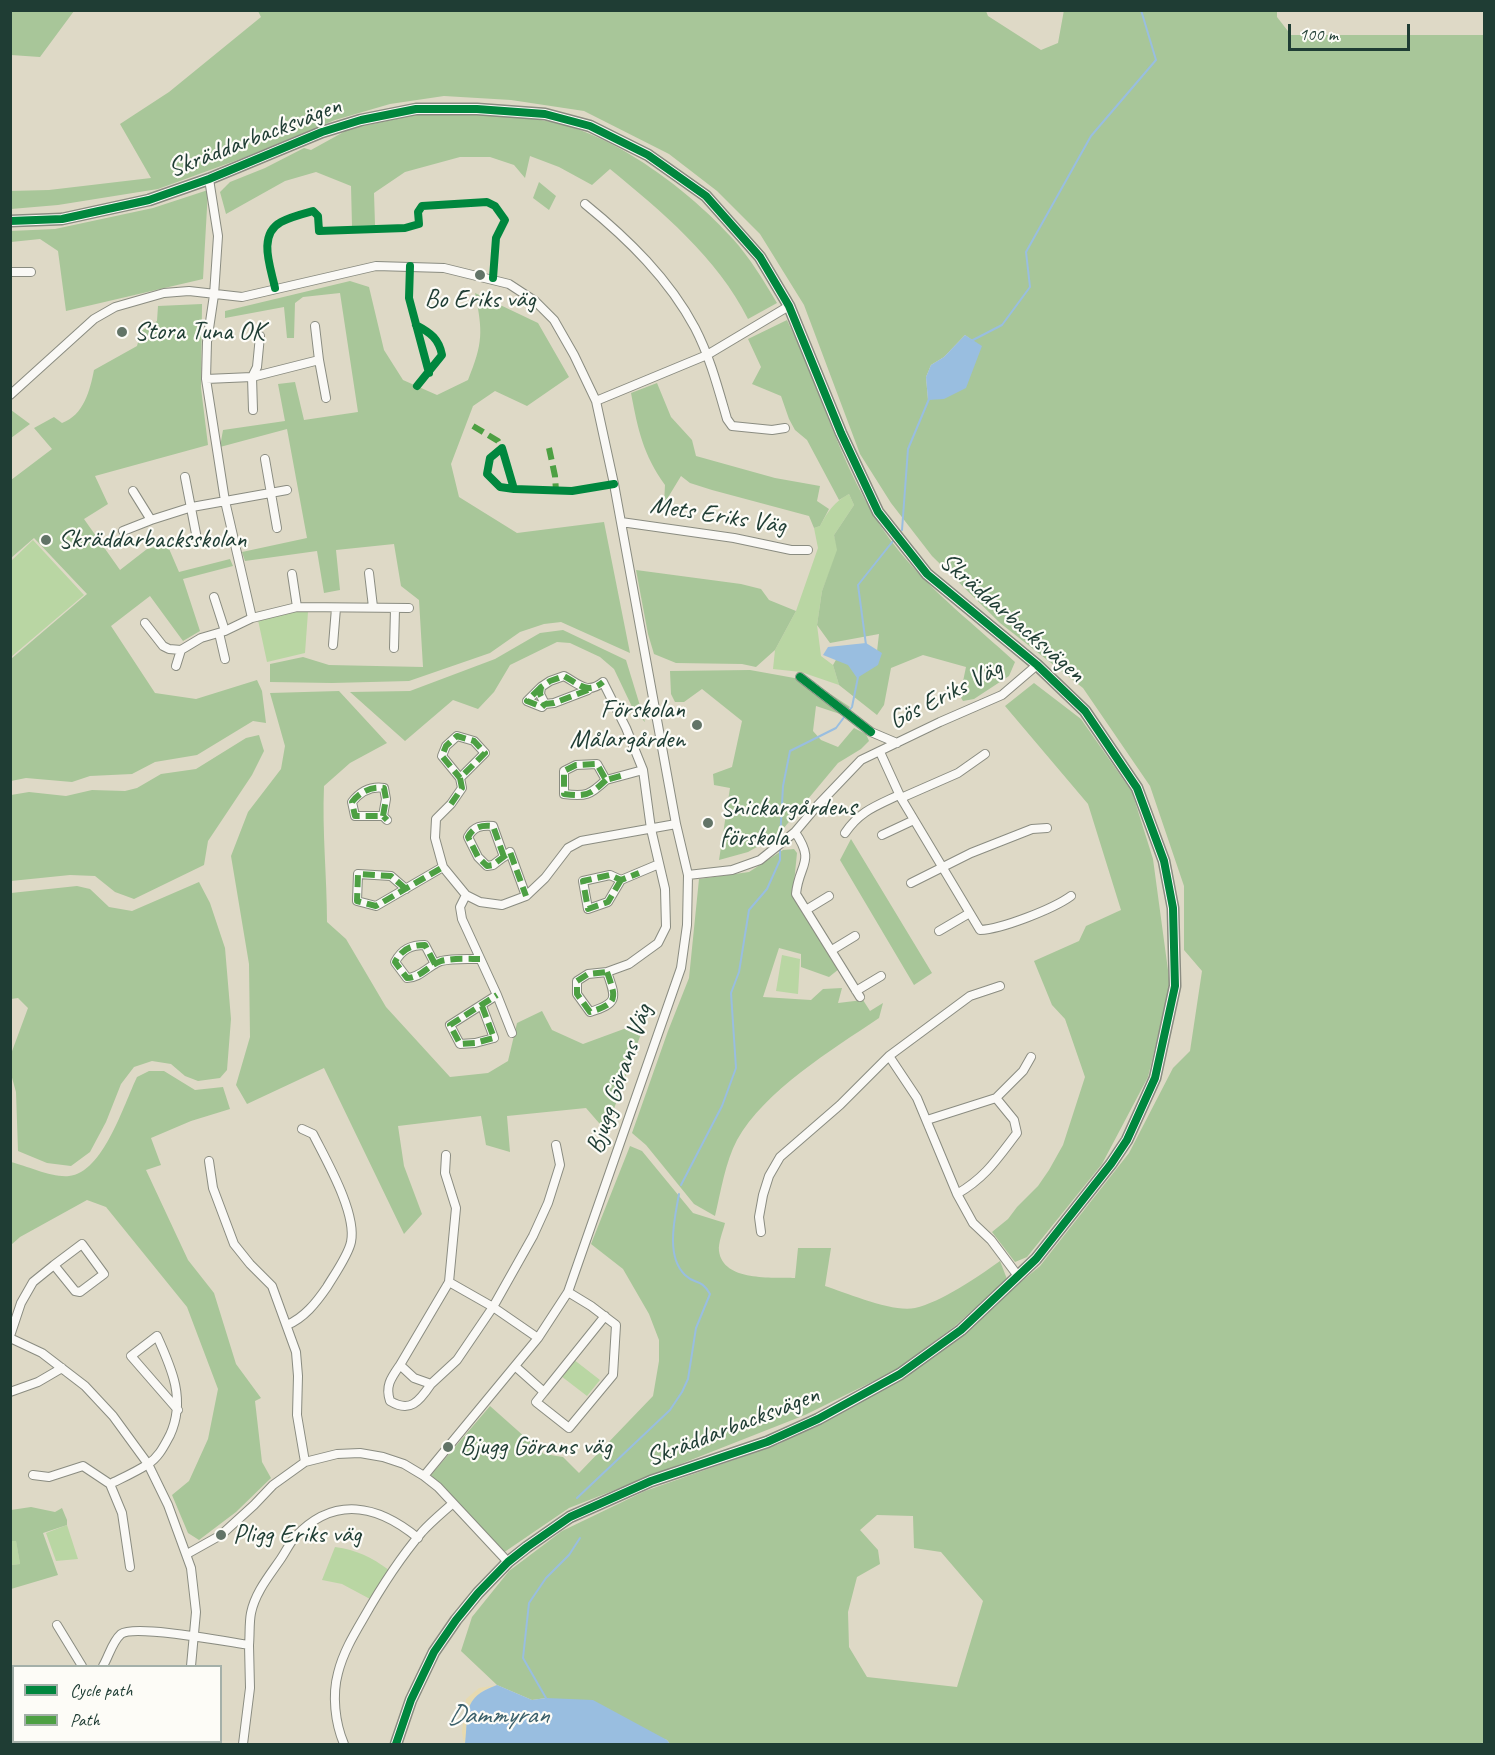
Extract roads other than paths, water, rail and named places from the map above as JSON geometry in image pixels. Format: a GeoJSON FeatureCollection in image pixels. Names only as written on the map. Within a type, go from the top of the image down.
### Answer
{"type":"FeatureCollection","features":[{"type":"Feature","properties":{"kind":"street","name":"Skräddarbacksvägen"},"geometry":{"type":"LineString","coordinates":[[10,221],[62,219],[149,200],[209,179],[322,132],[361,120],[416,109],[477,108],[545,114],[591,126],[648,155],[706,196],[760,258],[789,306],[841,433],[878,512],[927,574],[1037,665],[1085,711],[1137,788],[1164,861],[1173,908],[1175,986],[1155,1078],[1127,1140],[1111,1164],[1036,1259],[962,1330],[900,1374],[818,1419],[767,1442],[651,1481],[570,1517],[508,1562],[463,1611],[434,1652],[411,1700],[396,1744]]}},
{"type":"Feature","properties":{"kind":"street"},"geometry":{"type":"LineString","coordinates":[[209,179],[218,236],[214,295],[207,342],[206,379],[225,501],[252,618]]}},
{"type":"Feature","properties":{"kind":"street"},"geometry":{"type":"LineString","coordinates":[[585,204],[614,228],[659,277],[694,326],[707,355],[732,426],[772,430],[784,428]]}},
{"type":"Feature","properties":{"kind":"street","name":"Mets Eriks Väg"},"geometry":{"type":"LineString","coordinates":[[214,295],[242,297],[376,266],[444,268],[510,284],[535,301],[554,320],[596,401],[621,522],[734,538],[791,550],[808,550]]}},
{"type":"Feature","properties":{"kind":"street"},"geometry":{"type":"LineString","coordinates":[[10,272],[31,272]]}},
{"type":"Feature","properties":{"kind":"street"},"geometry":{"type":"LineString","coordinates":[[10,395],[94,319],[115,308],[164,293],[189,291],[214,295]]}},
{"type":"Feature","properties":{"kind":"street"},"geometry":{"type":"LineString","coordinates":[[596,401],[707,355],[789,306]]}},
{"type":"Feature","properties":{"kind":"street"},"geometry":{"type":"LineString","coordinates":[[315,326],[326,398]]}},
{"type":"Feature","properties":{"kind":"street"},"geometry":{"type":"LineString","coordinates":[[253,410],[252,377],[257,367],[260,336]]}},
{"type":"Feature","properties":{"kind":"street"},"geometry":{"type":"LineString","coordinates":[[206,379],[252,377],[319,360]]}},
{"type":"Feature","properties":{"kind":"street"},"geometry":{"type":"LineString","coordinates":[[265,459],[277,528]]}},
{"type":"Feature","properties":{"kind":"street"},"geometry":{"type":"LineString","coordinates":[[185,477],[197,539]]}},
{"type":"Feature","properties":{"kind":"street"},"geometry":{"type":"LineString","coordinates":[[123,531],[192,507],[287,490]]}},
{"type":"Feature","properties":{"kind":"street"},"geometry":{"type":"LineString","coordinates":[[133,491],[151,520]]}},
{"type":"Feature","properties":{"kind":"street"},"geometry":{"type":"LineString","coordinates":[[621,522],[676,824],[688,875]]}},
{"type":"Feature","properties":{"kind":"street"},"geometry":{"type":"LineString","coordinates":[[369,573],[373,607]]}},
{"type":"Feature","properties":{"kind":"street"},"geometry":{"type":"LineString","coordinates":[[292,574],[297,607]]}},
{"type":"Feature","properties":{"kind":"street"},"geometry":{"type":"LineString","coordinates":[[214,597],[225,659]]}},
{"type":"Feature","properties":{"kind":"street"},"geometry":{"type":"LineString","coordinates":[[146,623],[164,646],[181,650],[201,638],[222,632],[252,618],[297,607],[409,608]]}},
{"type":"Feature","properties":{"kind":"street"},"geometry":{"type":"LineString","coordinates":[[333,645],[336,608]]}},
{"type":"Feature","properties":{"kind":"street"},"geometry":{"type":"LineString","coordinates":[[394,648],[395,609]]}},
{"type":"Feature","properties":{"kind":"street"},"geometry":{"type":"LineString","coordinates":[[176,666],[181,650]]}},
{"type":"Feature","properties":{"kind":"street","name":"Gös Eriks Väg"},"geometry":{"type":"LineString","coordinates":[[688,875],[732,870],[760,860],[795,832],[861,760],[1002,695],[1037,665]]}},
{"type":"Feature","properties":{"kind":"street"},"geometry":{"type":"LineString","coordinates":[[588,690],[564,676],[541,687],[527,701],[542,706],[596,688],[603,682],[626,728],[643,770],[651,829],[664,889],[666,927],[658,943],[629,964],[607,972],[588,974],[577,981],[578,994],[590,1012],[605,1007],[612,1002],[615,995],[607,972]]}},
{"type":"Feature","properties":{"kind":"street"},"geometry":{"type":"LineString","coordinates":[[800,677],[871,732],[897,744]]}},
{"type":"Feature","properties":{"kind":"street"},"geometry":{"type":"LineString","coordinates":[[541,687],[540,694],[545,704]]}},
{"type":"Feature","properties":{"kind":"street"},"geometry":{"type":"LineString","coordinates":[[460,778],[484,753],[474,741],[457,736],[446,746],[442,756],[460,778],[462,788],[451,804],[436,819],[435,838],[443,867],[466,895],[480,902],[502,905],[526,896],[545,878],[568,848],[581,841],[676,824]]}},
{"type":"Feature","properties":{"kind":"street"},"geometry":{"type":"LineString","coordinates":[[880,752],[900,797],[968,914],[980,930],[990,930],[1061,903],[1071,896]]}},
{"type":"Feature","properties":{"kind":"street"},"geometry":{"type":"LineString","coordinates":[[845,833],[852,822],[867,809],[958,773],[985,754]]}},
{"type":"Feature","properties":{"kind":"street"},"geometry":{"type":"LineString","coordinates":[[606,780],[597,764],[576,765],[564,771],[564,794],[579,796],[592,794],[606,780],[643,770]]}},
{"type":"Feature","properties":{"kind":"street"},"geometry":{"type":"LineString","coordinates":[[373,787],[384,788],[385,818],[355,816],[352,802],[356,796],[373,787]]}},
{"type":"Feature","properties":{"kind":"street"},"geometry":{"type":"LineString","coordinates":[[882,835],[914,820]]}},
{"type":"Feature","properties":{"kind":"street"},"geometry":{"type":"LineString","coordinates":[[504,857],[493,826],[483,825],[473,829],[468,837],[478,857],[487,866],[493,865],[504,857],[510,852],[526,896]]}},
{"type":"Feature","properties":{"kind":"street"},"geometry":{"type":"LineString","coordinates":[[911,884],[940,867],[1032,829],[1047,828]]}},
{"type":"Feature","properties":{"kind":"street"},"geometry":{"type":"LineString","coordinates":[[795,832],[803,843],[807,855],[796,894],[858,994],[881,976]]}},
{"type":"Feature","properties":{"kind":"street"},"geometry":{"type":"LineString","coordinates":[[621,880],[610,875],[583,881],[588,909],[608,902],[621,880],[658,864]]}},
{"type":"Feature","properties":{"kind":"street"},"geometry":{"type":"LineString","coordinates":[[406,889],[390,876],[358,874],[357,901],[376,906],[406,889],[443,867]]}},
{"type":"Feature","properties":{"kind":"street","name":"Bjugg Görans Väg"},"geometry":{"type":"LineString","coordinates":[[424,1476],[516,1367],[568,1292],[681,968],[687,925],[688,875]]}},
{"type":"Feature","properties":{"kind":"street"},"geometry":{"type":"LineString","coordinates":[[466,895],[460,907],[462,919],[512,1034]]}},
{"type":"Feature","properties":{"kind":"street"},"geometry":{"type":"LineString","coordinates":[[806,910],[829,896]]}},
{"type":"Feature","properties":{"kind":"street"},"geometry":{"type":"LineString","coordinates":[[939,932],[968,914]]}},
{"type":"Feature","properties":{"kind":"street"},"geometry":{"type":"LineString","coordinates":[[832,950],[855,936]]}},
{"type":"Feature","properties":{"kind":"street"},"geometry":{"type":"LineString","coordinates":[[435,964],[425,945],[413,945],[400,953],[395,962],[407,978],[413,978],[444,960],[480,959]]}},
{"type":"Feature","properties":{"kind":"street"},"geometry":{"type":"LineString","coordinates":[[761,1232],[759,1217],[763,1196],[769,1176],[780,1157],[840,1105],[889,1056],[970,996],[1000,986]]}},
{"type":"Feature","properties":{"kind":"street"},"geometry":{"type":"LineString","coordinates":[[482,1006],[494,1038],[460,1044],[450,1025],[497,995]]}},
{"type":"Feature","properties":{"kind":"street"},"geometry":{"type":"LineString","coordinates":[[889,1056],[917,1098],[957,1194],[973,1223],[991,1240],[1018,1275]]}},
{"type":"Feature","properties":{"kind":"street"},"geometry":{"type":"LineString","coordinates":[[927,1120],[996,1098],[1023,1071],[1031,1057]]}},
{"type":"Feature","properties":{"kind":"street"},"geometry":{"type":"LineString","coordinates":[[957,1194],[987,1173],[1017,1133],[1014,1120],[996,1098]]}},
{"type":"Feature","properties":{"kind":"street"},"geometry":{"type":"LineString","coordinates":[[286,1325],[295,1322],[316,1303],[337,1271],[351,1242],[349,1210],[313,1134],[302,1129]]}},
{"type":"Feature","properties":{"kind":"street","name":"Bjugg Görans Väg"},"geometry":{"type":"LineString","coordinates":[[447,1155],[445,1173],[456,1208],[449,1282],[393,1376],[387,1391],[390,1401],[401,1408],[410,1407],[457,1360],[493,1307],[534,1236],[548,1203],[560,1165],[556,1145]]}},
{"type":"Feature","properties":{"kind":"street"},"geometry":{"type":"LineString","coordinates":[[209,1161],[213,1188],[234,1244],[249,1264],[272,1286],[296,1352],[297,1416],[305,1462]]}},
{"type":"Feature","properties":{"kind":"street"},"geometry":{"type":"LineString","coordinates":[[54,1265],[75,1291],[80,1292],[105,1274],[82,1244],[54,1265],[33,1281],[21,1303],[10,1337],[42,1353],[85,1386],[113,1416],[148,1464],[168,1505],[191,1568],[196,1611],[191,1665]]}},
{"type":"Feature","properties":{"kind":"street"},"geometry":{"type":"LineString","coordinates":[[449,1282],[493,1307],[538,1338]]}},
{"type":"Feature","properties":{"kind":"street"},"geometry":{"type":"LineString","coordinates":[[568,1292],[605,1316],[616,1325],[613,1375],[569,1428],[536,1402],[605,1316]]}},
{"type":"Feature","properties":{"kind":"street"},"geometry":{"type":"LineString","coordinates":[[110,1484],[148,1464],[160,1454],[175,1425],[178,1410],[176,1384],[157,1336],[131,1356],[178,1410]]}},
{"type":"Feature","properties":{"kind":"street"},"geometry":{"type":"LineString","coordinates":[[400,1365],[414,1378],[431,1384]]}},
{"type":"Feature","properties":{"kind":"street"},"geometry":{"type":"LineString","coordinates":[[516,1367],[544,1392]]}},
{"type":"Feature","properties":{"kind":"street"},"geometry":{"type":"LineString","coordinates":[[10,1392],[38,1382],[62,1368]]}},
{"type":"Feature","properties":{"kind":"street"},"geometry":{"type":"LineString","coordinates":[[187,1554],[221,1534],[273,1485],[305,1462],[360,1453],[404,1464],[424,1476],[508,1562]]}},
{"type":"Feature","properties":{"kind":"street"},"geometry":{"type":"LineString","coordinates":[[33,1474],[49,1477],[83,1466],[110,1484],[122,1513],[130,1567]]}},
{"type":"Feature","properties":{"kind":"street"},"geometry":{"type":"LineString","coordinates":[[344,1744],[339,1731],[335,1705],[337,1674],[345,1650],[376,1596],[418,1539],[452,1504]]}},
{"type":"Feature","properties":{"kind":"street"},"geometry":{"type":"LineString","coordinates":[[243,1744],[250,1688],[251,1612],[262,1587],[294,1538],[327,1513],[357,1509],[375,1512],[399,1524],[418,1539]]}},
{"type":"Feature","properties":{"kind":"street"},"geometry":{"type":"LineString","coordinates":[[57,1625],[81,1665]]}},
{"type":"Feature","properties":{"kind":"street"},"geometry":{"type":"LineString","coordinates":[[104,1665],[115,1641],[123,1633],[133,1630],[193,1636],[249,1646]]}},
{"type":"Feature","properties":{"kind":"water"},"geometry":{"type":"Polygon","coordinates":[[[965,335],[982,346],[966,388],[944,399],[928,400],[926,377],[931,365],[944,357],[965,335]]]}},
{"type":"Feature","properties":{"kind":"water"},"geometry":{"type":"Polygon","coordinates":[[[866,643],[882,653],[878,665],[857,678],[848,665],[823,655],[828,647],[866,643]]]}},
{"type":"Feature","properties":{"kind":"water","name":"Dammyran"},"geometry":{"type":"Polygon","coordinates":[[[497,1685],[532,1700],[546,1698],[593,1700],[667,1740],[670,1744],[465,1744],[467,1715],[472,1701],[477,1695],[497,1685]]]}},
{"type":"Feature","properties":{"kind":"waterway"},"geometry":{"type":"LineString","coordinates":[[971,341],[1002,325],[1030,287],[1026,252],[1091,136],[1156,60],[1141,10]]}},
{"type":"Feature","properties":{"kind":"waterway"},"geometry":{"type":"LineString","coordinates":[[902,530],[908,449],[929,399]]}},
{"type":"Feature","properties":{"kind":"waterway"},"geometry":{"type":"LineString","coordinates":[[866,645],[858,585],[893,541]]}},
{"type":"Feature","properties":{"kind":"waterway"},"geometry":{"type":"LineString","coordinates":[[848,712],[852,707],[858,677]]}},
{"type":"Feature","properties":{"kind":"waterway"},"geometry":{"type":"LineString","coordinates":[[780,840],[783,786],[790,751],[836,728],[845,716]]}},
{"type":"Feature","properties":{"kind":"waterway"},"geometry":{"type":"LineString","coordinates":[[681,1185],[722,1106],[736,1068],[731,993],[739,972],[749,910],[767,889],[780,860],[780,848]]}},
{"type":"Feature","properties":{"kind":"waterway"},"geometry":{"type":"LineString","coordinates":[[577,1498],[670,1410],[688,1379],[696,1328],[710,1294],[704,1286],[685,1275],[675,1258],[673,1236],[679,1194]]}},
{"type":"Feature","properties":{"kind":"waterway"},"geometry":{"type":"LineString","coordinates":[[546,1698],[523,1658],[529,1603],[546,1578],[569,1555],[580,1538]]}},
{"type":"Feature","properties":{"kind":"place","name":"Bo Eriks väg"},"geometry":{"type":"Point","coordinates":[480,275]}},
{"type":"Feature","properties":{"kind":"place","name":"Stora Tuna OK"},"geometry":{"type":"Point","coordinates":[122,332]}},
{"type":"Feature","properties":{"kind":"place","name":"Skräddarbacksskolan"},"geometry":{"type":"Point","coordinates":[46,540]}},
{"type":"Feature","properties":{"kind":"place","name":"Förskolan Målargården"},"geometry":{"type":"Point","coordinates":[697,725]}},
{"type":"Feature","properties":{"kind":"place","name":"Snickargårdens förskola"},"geometry":{"type":"Point","coordinates":[708,823]}},
{"type":"Feature","properties":{"kind":"place","name":"Bjugg Görans väg"},"geometry":{"type":"Point","coordinates":[448,1447]}},
{"type":"Feature","properties":{"kind":"place","name":"Pligg Eriks väg"},"geometry":{"type":"Point","coordinates":[221,1535]}}]}
